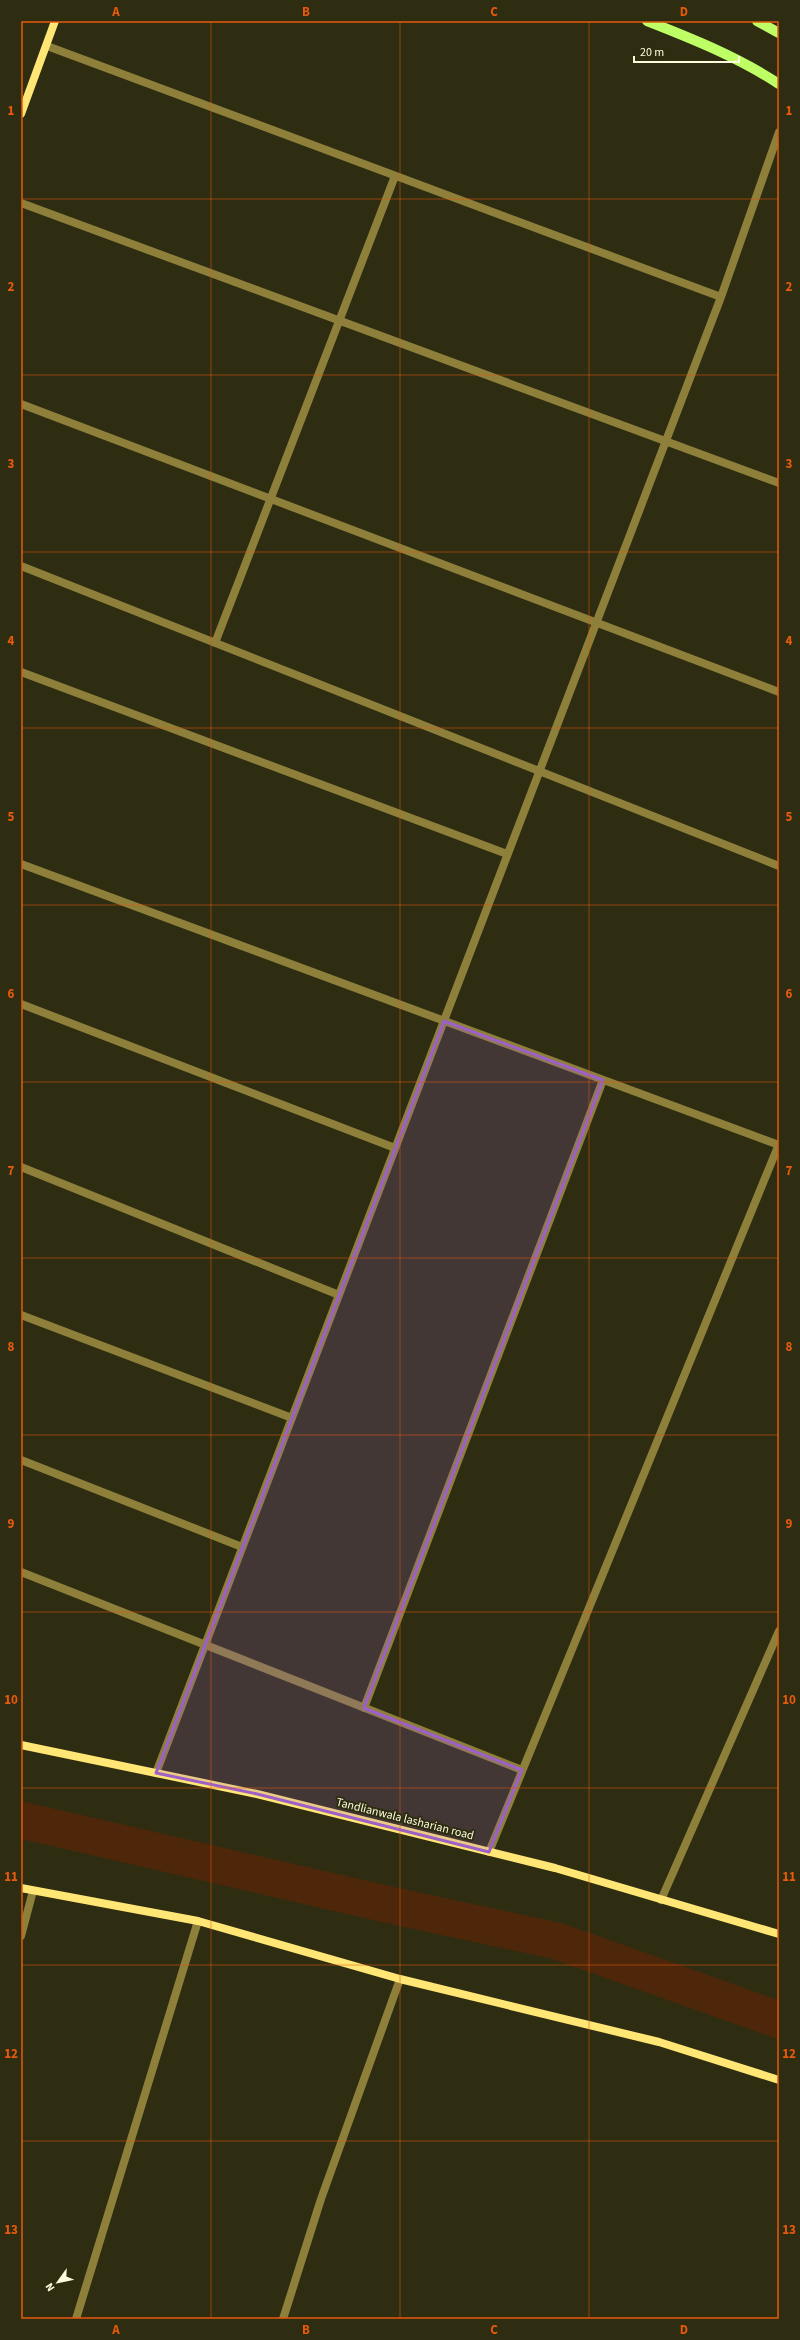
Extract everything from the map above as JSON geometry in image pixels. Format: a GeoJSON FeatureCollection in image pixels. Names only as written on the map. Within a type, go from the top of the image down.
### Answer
{"type":"FeatureCollection","features":[{"type":"Feature","properties":{"kind":"main road"},"geometry":{"type":"LineString","coordinates":[[647,21],[729,55],[758,70],[779,84]]}},
{"type":"Feature","properties":{"kind":"main road"},"geometry":{"type":"LineString","coordinates":[[757,21],[779,33]]}},
{"type":"Feature","properties":{"kind":"street"},"geometry":{"type":"LineString","coordinates":[[21,114],[55,21]]}},
{"type":"Feature","properties":{"kind":"street"},"geometry":{"type":"LineString","coordinates":[[47,46],[721,297]]}},
{"type":"Feature","properties":{"kind":"street"},"geometry":{"type":"LineString","coordinates":[[156,1773],[721,297],[779,132]]}},
{"type":"Feature","properties":{"kind":"street"},"geometry":{"type":"LineString","coordinates":[[214,643],[395,176]]}},
{"type":"Feature","properties":{"kind":"street"},"geometry":{"type":"LineString","coordinates":[[21,203],[779,483]]}},
{"type":"Feature","properties":{"kind":"street"},"geometry":{"type":"LineString","coordinates":[[21,404],[779,692]]}},
{"type":"Feature","properties":{"kind":"street"},"geometry":{"type":"LineString","coordinates":[[21,566],[779,866]]}},
{"type":"Feature","properties":{"kind":"street"},"geometry":{"type":"LineString","coordinates":[[21,672],[508,854]]}},
{"type":"Feature","properties":{"kind":"street"},"geometry":{"type":"LineString","coordinates":[[21,864],[779,1145],[489,1852]]}},
{"type":"Feature","properties":{"kind":"street"},"geometry":{"type":"LineString","coordinates":[[21,1004],[395,1148]]}},
{"type":"Feature","properties":{"kind":"street"},"geometry":{"type":"LineString","coordinates":[[364,1708],[603,1080]]}},
{"type":"Feature","properties":{"kind":"street"},"geometry":{"type":"LineString","coordinates":[[21,1167],[339,1295]]}},
{"type":"Feature","properties":{"kind":"street"},"geometry":{"type":"LineString","coordinates":[[21,1315],[292,1418]]}},
{"type":"Feature","properties":{"kind":"street"},"geometry":{"type":"LineString","coordinates":[[21,1460],[242,1548]]}},
{"type":"Feature","properties":{"kind":"street"},"geometry":{"type":"LineString","coordinates":[[21,1572],[522,1770]]}},
{"type":"Feature","properties":{"kind":"street"},"geometry":{"type":"LineString","coordinates":[[661,1900],[779,1631]]}},
{"type":"Feature","properties":{"kind":"street","name":"Tandlianwala lasharian road"},"geometry":{"type":"LineString","coordinates":[[21,1745],[257,1794],[555,1868],[779,1934]]}},
{"type":"Feature","properties":{"kind":"street"},"geometry":{"type":"LineString","coordinates":[[21,1888],[198,1921],[400,1979],[660,2042],[779,2080]]}},
{"type":"Feature","properties":{"kind":"street"},"geometry":{"type":"LineString","coordinates":[[21,1936],[33,1891]]}},
{"type":"Feature","properties":{"kind":"street"},"geometry":{"type":"LineString","coordinates":[[76,2319],[198,1921]]}},
{"type":"Feature","properties":{"kind":"street"},"geometry":{"type":"LineString","coordinates":[[283,2319],[321,2199],[400,1979]]}},
{"type":"Feature","properties":{"kind":"highlighted area"},"geometry":{"type":"Polygon","coordinates":[[[444,1021],[603,1080],[364,1708],[522,1770],[489,1852],[257,1794],[156,1773],[444,1021]]]}},
{"type":"Feature","properties":{"kind":"waterway"},"geometry":{"type":"LineString","coordinates":[[21,1820],[390,1905],[557,1941],[779,2020]]}}]}
